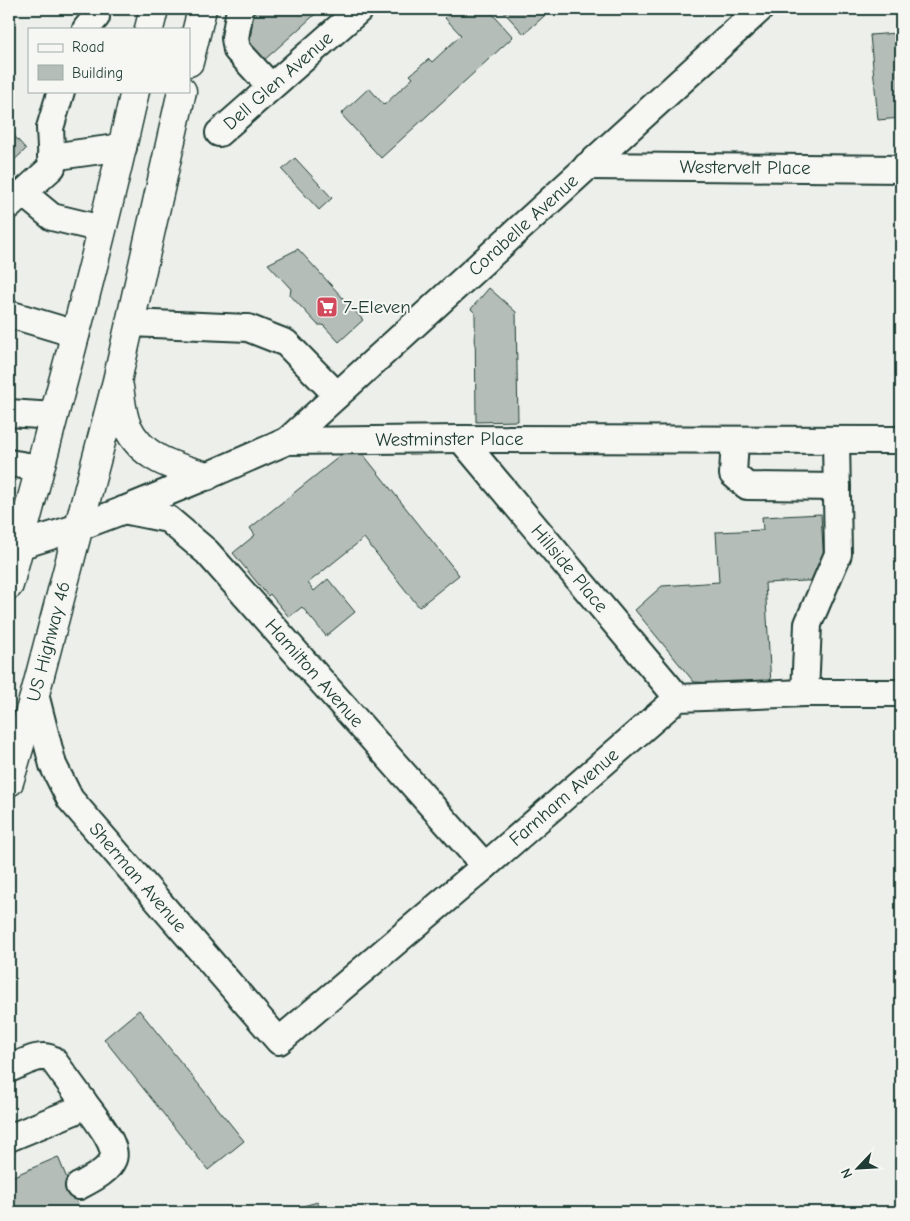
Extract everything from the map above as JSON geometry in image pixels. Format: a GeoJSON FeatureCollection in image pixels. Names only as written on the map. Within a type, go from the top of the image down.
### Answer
{"type":"FeatureCollection","features":[{"type":"Feature","properties":{"kind":"highway"},"geometry":{"type":"LineString","coordinates":[[149,28],[154,9]]}},
{"type":"Feature","properties":{"kind":"highway"},"geometry":{"type":"LineString","coordinates":[[190,58],[202,9]]}},
{"type":"Feature","properties":{"kind":"highway"},"geometry":{"type":"LineString","coordinates":[[9,586],[12,549],[40,468],[54,416],[123,147],[135,92]]}},
{"type":"Feature","properties":{"kind":"highway","name":"US Highway 46"},"geometry":{"type":"LineString","coordinates":[[9,782],[35,694],[117,381],[182,92]]}},
{"type":"Feature","properties":{"kind":"highway"},"geometry":{"type":"LineString","coordinates":[[117,381],[126,425],[138,444],[155,458],[172,466],[207,476]]}},
{"type":"Feature","properties":{"kind":"street"},"geometry":{"type":"LineString","coordinates":[[240,9],[235,38],[238,50],[271,87]]}},
{"type":"Feature","properties":{"kind":"street","name":"Dell Glen Avenue"},"geometry":{"type":"LineString","coordinates":[[219,133],[360,9]]}},
{"type":"Feature","properties":{"kind":"street","name":"Corabelle Avenue"},"geometry":{"type":"LineString","coordinates":[[287,441],[760,9]]}},
{"type":"Feature","properties":{"kind":"street"},"geometry":{"type":"LineString","coordinates":[[61,92],[50,128],[52,167],[16,199],[52,217],[102,229]]}},
{"type":"Feature","properties":{"kind":"street"},"geometry":{"type":"LineString","coordinates":[[52,157],[123,147]]}},
{"type":"Feature","properties":{"kind":"street","name":"Westervelt Place"},"geometry":{"type":"LineString","coordinates":[[587,166],[901,169]]}},
{"type":"Feature","properties":{"kind":"street"},"geometry":{"type":"LineString","coordinates":[[9,314],[76,334]]}},
{"type":"Feature","properties":{"kind":"street"},"geometry":{"type":"LineString","coordinates":[[130,323],[248,328],[286,343],[337,395]]}},
{"type":"Feature","properties":{"kind":"street"},"geometry":{"type":"LineString","coordinates":[[9,413],[54,416]]}},
{"type":"Feature","properties":{"kind":"street","name":"Westminster Place"},"geometry":{"type":"LineString","coordinates":[[12,549],[123,510],[287,441],[461,439],[901,440]]}},
{"type":"Feature","properties":{"kind":"street","name":"Hillside Place"},"geometry":{"type":"LineString","coordinates":[[461,439],[678,698]]}},
{"type":"Feature","properties":{"kind":"street"},"geometry":{"type":"LineString","coordinates":[[735,440],[733,474],[746,486],[837,488]]}},
{"type":"Feature","properties":{"kind":"street"},"geometry":{"type":"LineString","coordinates":[[806,693],[808,624],[838,554],[836,440]]}},
{"type":"Feature","properties":{"kind":"street"},"geometry":{"type":"LineString","coordinates":[[9,463],[40,468]]}},
{"type":"Feature","properties":{"kind":"street","name":"Hamilton Avenue"},"geometry":{"type":"LineString","coordinates":[[123,510],[168,519],[208,552],[485,866]]}},
{"type":"Feature","properties":{"kind":"street"},"geometry":{"type":"LineString","coordinates":[[678,698],[806,693],[901,693]]}},
{"type":"Feature","properties":{"kind":"street","name":"Sherman Avenue"},"geometry":{"type":"LineString","coordinates":[[35,694],[53,765],[70,799],[280,1041]]}},
{"type":"Feature","properties":{"kind":"street","name":"Farnham Avenue"},"geometry":{"type":"LineString","coordinates":[[280,1041],[678,698]]}},
{"type":"Feature","properties":{"kind":"street"},"geometry":{"type":"LineString","coordinates":[[9,1069],[39,1057],[50,1058],[106,1134],[112,1146],[114,1156],[109,1166],[96,1177],[79,1186]]}},
{"type":"Feature","properties":{"kind":"street"},"geometry":{"type":"LineString","coordinates":[[9,1138],[72,1112],[79,1108],[83,1101]]}},
{"type":"Feature","properties":{"kind":"building"},"geometry":{"type":"Polygon","coordinates":[[[254,9],[321,9],[262,62],[249,48],[254,9]]]}},
{"type":"Feature","properties":{"kind":"building"},"geometry":{"type":"Polygon","coordinates":[[[455,9],[488,9],[513,37],[381,158],[341,114],[369,88],[384,105],[413,78],[410,75],[429,59],[432,62],[461,35],[445,18],[455,9]]]}},
{"type":"Feature","properties":{"kind":"building"},"geometry":{"type":"Polygon","coordinates":[[[501,9],[552,9],[524,34],[501,9]]]}},
{"type":"Feature","properties":{"kind":"building"},"geometry":{"type":"Polygon","coordinates":[[[897,33],[899,49],[901,49],[901,118],[878,120],[870,35],[897,33]]]}},
{"type":"Feature","properties":{"kind":"building"},"geometry":{"type":"Polygon","coordinates":[[[9,130],[26,149],[9,165],[9,130]]]}},
{"type":"Feature","properties":{"kind":"building"},"geometry":{"type":"Polygon","coordinates":[[[295,158],[332,198],[319,210],[282,170],[295,158]]]}},
{"type":"Feature","properties":{"kind":"building","name":"7-Eleven"},"geometry":{"type":"Polygon","coordinates":[[[298,249],[363,320],[339,342],[323,325],[318,325],[290,295],[291,289],[268,264],[298,249]]]}},
{"type":"Feature","properties":{"kind":"building"},"geometry":{"type":"Polygon","coordinates":[[[489,288],[516,312],[518,421],[476,422],[475,313],[471,309],[489,288]]]}},
{"type":"Feature","properties":{"kind":"building"},"geometry":{"type":"Polygon","coordinates":[[[355,444],[459,575],[419,607],[364,538],[308,583],[314,591],[328,579],[355,612],[326,636],[302,607],[289,617],[270,594],[268,596],[233,553],[255,535],[250,528],[355,444]]]}},
{"type":"Feature","properties":{"kind":"building"},"geometry":{"type":"Polygon","coordinates":[[[821,514],[825,580],[765,583],[771,685],[694,682],[635,610],[662,586],[719,582],[716,532],[763,530],[762,517],[821,514]]]}},
{"type":"Feature","properties":{"kind":"building"},"geometry":{"type":"Polygon","coordinates":[[[139,1010],[244,1141],[208,1170],[104,1039],[139,1010]]]}},
{"type":"Feature","properties":{"kind":"building"},"geometry":{"type":"Polygon","coordinates":[[[58,1157],[81,1212],[9,1212],[9,1178],[58,1157]]]}},
{"type":"Feature","properties":{"kind":"building"},"geometry":{"type":"Polygon","coordinates":[[[318,1202],[320,1212],[280,1212],[318,1202]]]}},
{"type":"Feature","properties":{"kind":"place","name":"7-Eleven"},"geometry":{"type":"Point","coordinates":[327,307]}}]}
